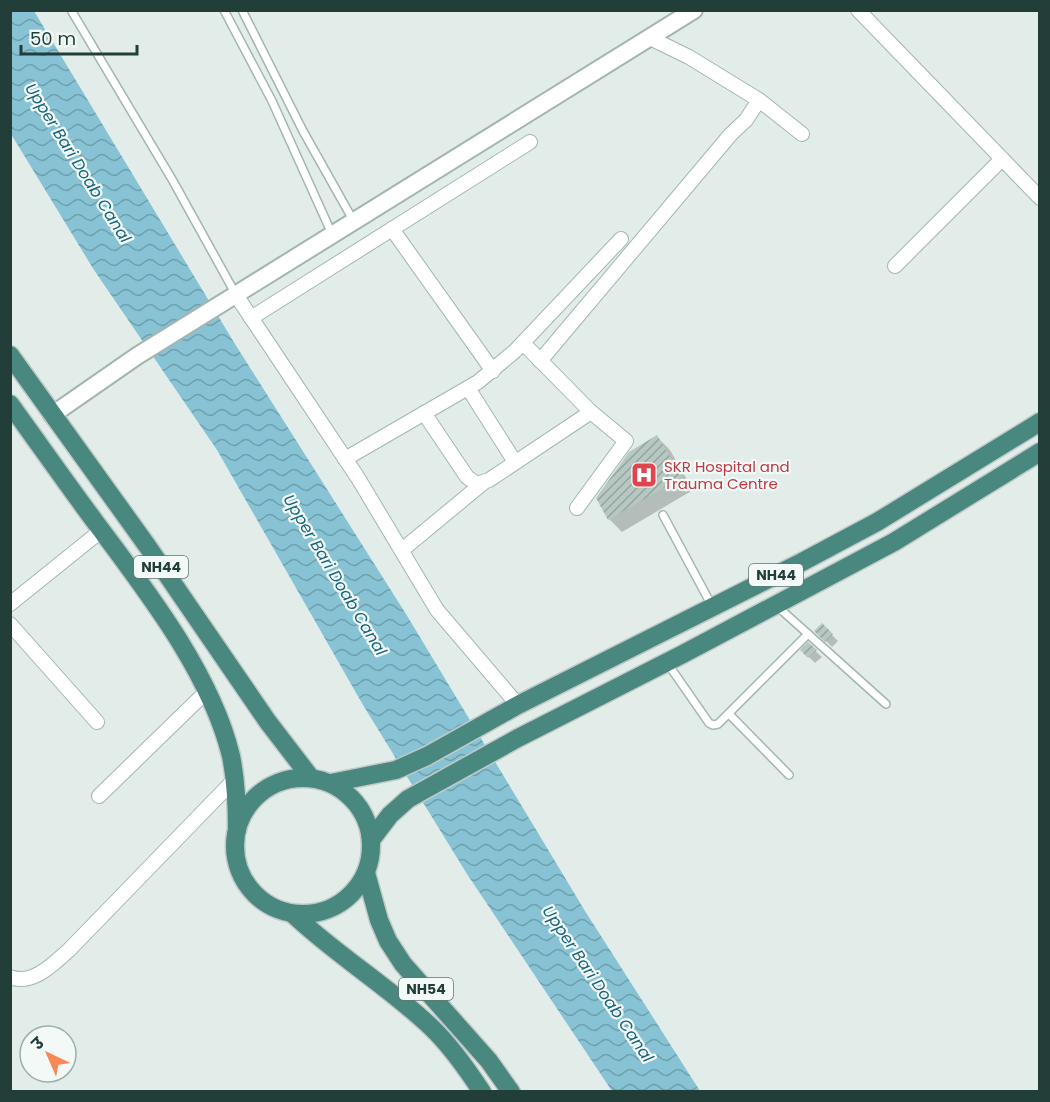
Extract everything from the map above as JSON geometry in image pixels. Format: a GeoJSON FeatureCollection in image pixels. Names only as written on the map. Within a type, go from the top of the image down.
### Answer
{"type":"FeatureCollection","features":[{"type":"Feature","properties":{"kind":"highway","name":"NH44"},"geometry":{"type":"LineString","coordinates":[[10,355],[148,548],[268,722],[311,778]]}},
{"type":"Feature","properties":{"kind":"highway","name":"NH44"},"geometry":{"type":"LineString","coordinates":[[10,404],[143,586],[188,657],[206,692],[225,734],[235,779],[237,829],[234,848],[237,867],[245,884],[258,898],[274,909],[308,915],[336,906],[354,891],[366,873],[371,858],[368,822],[359,806],[331,783],[311,778],[295,778],[264,789],[243,813],[237,829]]}},
{"type":"Feature","properties":{"kind":"highway","name":"NH44"},"geometry":{"type":"LineString","coordinates":[[331,783],[396,770],[427,756],[512,709],[877,522],[1040,422]]}},
{"type":"Feature","properties":{"kind":"highway","name":"NH44"},"geometry":{"type":"LineString","coordinates":[[371,840],[390,815],[408,798],[518,738],[894,542],[1040,452]]}},
{"type":"Feature","properties":{"kind":"highway","name":"NH54"},"geometry":{"type":"LineString","coordinates":[[366,873],[379,920],[388,941],[398,956],[489,1061],[511,1092]]}},
{"type":"Feature","properties":{"kind":"highway","name":"NH54"},"geometry":{"type":"LineString","coordinates":[[292,914],[322,941],[383,986],[431,1027],[450,1048],[482,1092]]}},
{"type":"Feature","properties":{"kind":"street"},"geometry":{"type":"LineString","coordinates":[[52,415],[137,356],[694,10]]}},
{"type":"Feature","properties":{"kind":"street"},"geometry":{"type":"LineString","coordinates":[[858,10],[1040,198]]}},
{"type":"Feature","properties":{"kind":"street"},"geometry":{"type":"LineString","coordinates":[[650,38],[689,57],[759,100],[801,134]]}},
{"type":"Feature","properties":{"kind":"street"},"geometry":{"type":"LineString","coordinates":[[540,361],[731,134],[746,120],[759,100]]}},
{"type":"Feature","properties":{"kind":"street"},"geometry":{"type":"LineString","coordinates":[[251,318],[530,142]]}},
{"type":"Feature","properties":{"kind":"street"},"geometry":{"type":"LineString","coordinates":[[896,266],[1002,159]]}},
{"type":"Feature","properties":{"kind":"street"},"geometry":{"type":"LineString","coordinates":[[392,229],[493,371]]}},
{"type":"Feature","properties":{"kind":"street"},"geometry":{"type":"LineString","coordinates":[[345,459],[468,388],[493,371],[523,343],[621,239]]}},
{"type":"Feature","properties":{"kind":"street"},"geometry":{"type":"LineString","coordinates":[[236,295],[345,459],[437,610],[512,709]]}},
{"type":"Feature","properties":{"kind":"street"},"geometry":{"type":"LineString","coordinates":[[523,343],[591,412],[626,441],[577,508]]}},
{"type":"Feature","properties":{"kind":"street"},"geometry":{"type":"LineString","coordinates":[[468,388],[515,462]]}},
{"type":"Feature","properties":{"kind":"street"},"geometry":{"type":"LineString","coordinates":[[402,550],[483,483],[591,412]]}},
{"type":"Feature","properties":{"kind":"street"},"geometry":{"type":"LineString","coordinates":[[424,413],[467,477],[477,484],[483,483]]}},
{"type":"Feature","properties":{"kind":"street"},"geometry":{"type":"LineString","coordinates":[[10,604],[102,530]]}},
{"type":"Feature","properties":{"kind":"street"},"geometry":{"type":"LineString","coordinates":[[10,624],[97,722]]}},
{"type":"Feature","properties":{"kind":"street"},"geometry":{"type":"LineString","coordinates":[[99,796],[206,692]]}},
{"type":"Feature","properties":{"kind":"street"},"geometry":{"type":"LineString","coordinates":[[10,977],[23,979],[32,977],[69,950],[235,779]]}},
{"type":"Feature","properties":{"kind":"lane"},"geometry":{"type":"LineString","coordinates":[[71,10],[173,181],[236,295]]}},
{"type":"Feature","properties":{"kind":"lane"},"geometry":{"type":"LineString","coordinates":[[224,10],[272,101],[332,234]]}},
{"type":"Feature","properties":{"kind":"lane"},"geometry":{"type":"LineString","coordinates":[[242,10],[303,131],[354,220]]}},
{"type":"Feature","properties":{"kind":"lane"},"geometry":{"type":"LineString","coordinates":[[239,39],[252,32]]}},
{"type":"Feature","properties":{"kind":"lane"},"geometry":{"type":"LineString","coordinates":[[663,515],[712,606]]}},
{"type":"Feature","properties":{"kind":"lane"},"geometry":{"type":"LineString","coordinates":[[776,605],[886,704]]}},
{"type":"Feature","properties":{"kind":"lane"},"geometry":{"type":"LineString","coordinates":[[666,662],[709,723],[713,725],[718,724],[729,714],[808,634]]}},
{"type":"Feature","properties":{"kind":"lane"},"geometry":{"type":"LineString","coordinates":[[729,714],[789,775]]}},
{"type":"Feature","properties":{"kind":"water","name":"Upper Bari Doab Canal"},"geometry":{"type":"Polygon","coordinates":[[[11,11],[34,11],[235,344],[406,614],[585,911],[700,1091],[612,1091],[467,874],[363,705],[217,450],[94,270],[11,134],[11,11]]]}},
{"type":"Feature","properties":{"kind":"building"},"geometry":{"type":"Polygon","coordinates":[[[657,435],[682,477],[608,520],[596,498],[629,452],[657,435]]]}},
{"type":"Feature","properties":{"kind":"building"},"geometry":{"type":"Polygon","coordinates":[[[822,623],[833,634],[825,642],[814,631],[822,623]]]}},
{"type":"Feature","properties":{"kind":"building"},"geometry":{"type":"Polygon","coordinates":[[[808,642],[817,650],[808,658],[800,650],[808,642]]]}},
{"type":"Feature","properties":{"kind":"place","name":"SKR Hospital and Trauma Centre"},"geometry":{"type":"Point","coordinates":[644,475]}}]}
